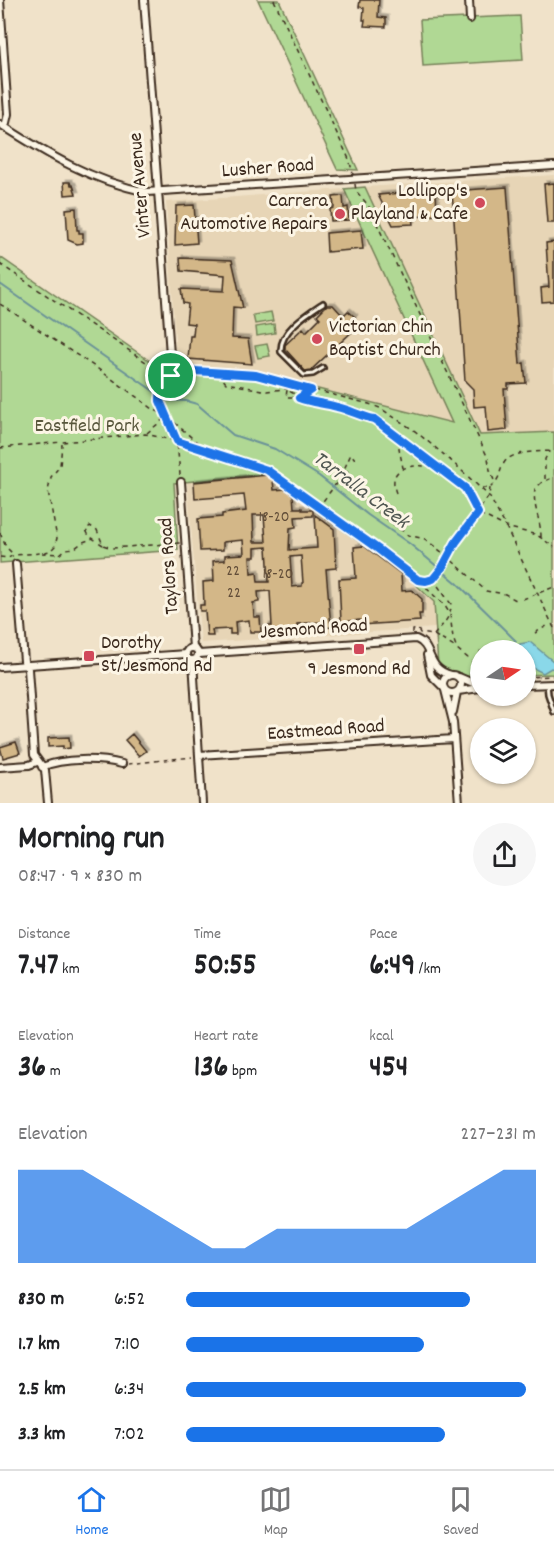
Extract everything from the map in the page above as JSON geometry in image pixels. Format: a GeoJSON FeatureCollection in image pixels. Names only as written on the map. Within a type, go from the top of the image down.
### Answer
{"type":"FeatureCollection","features":[{"type":"Feature","properties":{"kind":"street"},"geometry":{"type":"LineString","coordinates":[[0,0],[8,114],[3,126]]}},
{"type":"Feature","properties":{"kind":"street","name":"Vinter Avenue"},"geometry":{"type":"LineString","coordinates":[[144,0],[171,368]]}},
{"type":"Feature","properties":{"kind":"street"},"geometry":{"type":"LineString","coordinates":[[469,0],[470,20]]}},
{"type":"Feature","properties":{"kind":"street","name":"Lusher Road"},"geometry":{"type":"LineString","coordinates":[[3,126],[38,148],[100,180],[140,190],[159,192],[554,166]]}},
{"type":"Feature","properties":{"kind":"street","name":"Taylors Road"},"geometry":{"type":"LineString","coordinates":[[181,482],[193,648]]}},
{"type":"Feature","properties":{"kind":"street"},"geometry":{"type":"LineString","coordinates":[[16,564],[24,661],[28,669],[34,755],[46,774],[48,803]]}},
{"type":"Feature","properties":{"kind":"street"},"geometry":{"type":"LineString","coordinates":[[414,639],[422,642],[439,671],[470,683]]}},
{"type":"Feature","properties":{"kind":"street","name":"Jesmond Road"},"geometry":{"type":"LineString","coordinates":[[199,654],[414,639]]}},
{"type":"Feature","properties":{"kind":"street"},"geometry":{"type":"LineString","coordinates":[[186,654],[189,649],[198,650],[199,654],[193,661]]}},
{"type":"Feature","properties":{"kind":"street"},"geometry":{"type":"LineString","coordinates":[[427,650],[428,668],[431,675],[444,689],[450,693],[470,689]]}},
{"type":"Feature","properties":{"kind":"street"},"geometry":{"type":"LineString","coordinates":[[0,667],[186,654]]}},
{"type":"Feature","properties":{"kind":"street"},"geometry":{"type":"LineString","coordinates":[[186,654],[188,659],[193,661]]}},
{"type":"Feature","properties":{"kind":"street"},"geometry":{"type":"LineString","coordinates":[[193,661],[202,803]]}},
{"type":"Feature","properties":{"kind":"street"},"geometry":{"type":"LineString","coordinates":[[453,722],[444,689],[444,679],[455,676]]}},
{"type":"Feature","properties":{"kind":"street"},"geometry":{"type":"LineString","coordinates":[[455,676],[462,686],[454,703],[453,722],[459,803]]}},
{"type":"Feature","properties":{"kind":"street"},"geometry":{"type":"LineString","coordinates":[[536,685],[551,684]]}},
{"type":"Feature","properties":{"kind":"street","name":"Eastmead Road"},"geometry":{"type":"LineString","coordinates":[[200,756],[454,739]]}},
{"type":"Feature","properties":{"kind":"street"},"geometry":{"type":"LineString","coordinates":[[0,767],[105,759],[122,764]]}},
{"type":"Feature","properties":{"kind":"lane"},"geometry":{"type":"LineString","coordinates":[[323,303],[292,328],[284,337],[280,348],[281,352],[304,375],[313,374],[323,368]]}},
{"type":"Feature","properties":{"kind":"lane"},"geometry":{"type":"LineString","coordinates":[[551,684],[548,694],[554,712]]}},
{"type":"Feature","properties":{"kind":"path"},"geometry":{"type":"LineString","coordinates":[[274,0],[349,159],[356,191],[368,205],[483,448],[495,483]]}},
{"type":"Feature","properties":{"kind":"path"},"geometry":{"type":"LineString","coordinates":[[0,264],[161,372],[171,376],[195,371],[256,375],[380,408],[415,431],[489,496],[554,628]]}},
{"type":"Feature","properties":{"kind":"path"},"geometry":{"type":"LineString","coordinates":[[0,304],[166,416],[207,451]]}},
{"type":"Feature","properties":{"kind":"path"},"geometry":{"type":"LineString","coordinates":[[217,372],[226,383],[247,386],[255,390],[287,390],[300,387]]}},
{"type":"Feature","properties":{"kind":"path"},"geometry":{"type":"LineString","coordinates":[[171,376],[163,386],[160,395],[177,441],[181,482]]}},
{"type":"Feature","properties":{"kind":"path"},"geometry":{"type":"LineString","coordinates":[[289,384],[286,398],[299,398],[311,390]]}},
{"type":"Feature","properties":{"kind":"path"},"geometry":{"type":"LineString","coordinates":[[287,390],[310,402],[338,407],[358,416],[374,419],[465,488],[478,513],[506,527],[541,537],[554,547]]}},
{"type":"Feature","properties":{"kind":"path"},"geometry":{"type":"LineString","coordinates":[[145,434],[166,416]]}},
{"type":"Feature","properties":{"kind":"path"},"geometry":{"type":"LineString","coordinates":[[0,447],[145,434],[177,441],[267,470],[418,580],[445,606],[450,614]]}},
{"type":"Feature","properties":{"kind":"path"},"geometry":{"type":"LineString","coordinates":[[400,437],[399,448],[403,468]]}},
{"type":"Feature","properties":{"kind":"path"},"geometry":{"type":"LineString","coordinates":[[41,553],[50,551],[55,546],[57,538],[48,491],[51,477],[60,466],[62,443]]}},
{"type":"Feature","properties":{"kind":"path"},"geometry":{"type":"LineString","coordinates":[[545,481],[545,459],[549,451]]}},
{"type":"Feature","properties":{"kind":"path"},"geometry":{"type":"LineString","coordinates":[[418,580],[433,579],[442,568],[456,542],[489,496],[490,488],[501,476],[504,464],[512,457],[554,451]]}},
{"type":"Feature","properties":{"kind":"path"},"geometry":{"type":"LineString","coordinates":[[318,508],[341,477],[351,454],[355,459]]}},
{"type":"Feature","properties":{"kind":"path"},"geometry":{"type":"LineString","coordinates":[[396,493],[394,480],[396,474],[403,468],[440,467]]}},
{"type":"Feature","properties":{"kind":"path"},"geometry":{"type":"LineString","coordinates":[[342,471],[352,472]]}},
{"type":"Feature","properties":{"kind":"path"},"geometry":{"type":"LineString","coordinates":[[341,477],[357,496],[408,535],[425,539],[486,591],[505,594],[516,600]]}},
{"type":"Feature","properties":{"kind":"path"},"geometry":{"type":"LineString","coordinates":[[541,537],[535,489],[554,477]]}},
{"type":"Feature","properties":{"kind":"path"},"geometry":{"type":"LineString","coordinates":[[481,488],[490,488]]}},
{"type":"Feature","properties":{"kind":"path"},"geometry":{"type":"LineString","coordinates":[[103,545],[97,530],[90,526],[86,530],[89,536],[103,545],[112,548],[184,542]]}},
{"type":"Feature","properties":{"kind":"path"},"geometry":{"type":"LineString","coordinates":[[0,533],[6,547],[14,555]]}},
{"type":"Feature","properties":{"kind":"path"},"geometry":{"type":"LineString","coordinates":[[0,557],[9,558],[14,555],[41,553],[60,554],[66,549],[75,549],[83,542],[93,539]]}},
{"type":"Feature","properties":{"kind":"path"},"geometry":{"type":"LineString","coordinates":[[433,579],[451,604],[453,638],[458,649]]}},
{"type":"Feature","properties":{"kind":"path"},"geometry":{"type":"LineString","coordinates":[[523,599],[554,587]]}},
{"type":"Feature","properties":{"kind":"path"},"geometry":{"type":"LineString","coordinates":[[434,635],[450,614]]}},
{"type":"Feature","properties":{"kind":"path"},"geometry":{"type":"LineString","coordinates":[[535,633],[551,624]]}},
{"type":"Feature","properties":{"kind":"path"},"geometry":{"type":"LineString","coordinates":[[414,639],[412,630],[418,629],[420,633],[434,635],[458,649],[470,659]]}},
{"type":"Feature","properties":{"kind":"path"},"geometry":{"type":"LineString","coordinates":[[536,677],[554,676]]}},
{"type":"Feature","properties":{"kind":"path"},"geometry":{"type":"LineString","coordinates":[[122,764],[200,756]]}},
{"type":"Feature","properties":{"kind":"shaded area"},"geometry":{"type":"Polygon","coordinates":[[[554,175],[554,432],[480,435],[365,187],[554,175]]]}},
{"type":"Feature","properties":{"kind":"shaded area"},"geometry":{"type":"Polygon","coordinates":[[[344,189],[453,423],[255,373],[177,369],[166,202],[344,189]]]}},
{"type":"Feature","properties":{"kind":"shaded area"},"geometry":{"type":"Polygon","coordinates":[[[266,474],[409,578],[434,603],[435,628],[201,643],[187,481],[266,474]]]}},
{"type":"Feature","properties":{"kind":"green space"},"geometry":{"type":"Polygon","coordinates":[[[258,0],[279,0],[358,170],[337,169],[258,0]]]}},
{"type":"Feature","properties":{"kind":"green space"},"geometry":{"type":"Polygon","coordinates":[[[520,16],[523,60],[423,66],[420,20],[520,16]]]}},
{"type":"Feature","properties":{"kind":"green space","name":"Eastfield Park"},"geometry":{"type":"Polygon","coordinates":[[[365,187],[480,435],[554,432],[554,674],[536,675],[536,640],[470,640],[470,677],[438,667],[434,602],[409,578],[266,474],[174,483],[178,550],[0,563],[0,257],[163,370],[189,368],[255,373],[452,423],[344,189],[365,187]]]}},
{"type":"Feature","properties":{"kind":"green space"},"geometry":{"type":"Polygon","coordinates":[[[271,312],[273,321],[255,324],[253,315],[271,312]]]}},
{"type":"Feature","properties":{"kind":"green space"},"geometry":{"type":"Polygon","coordinates":[[[274,324],[275,333],[257,336],[256,327],[274,324]]]}},
{"type":"Feature","properties":{"kind":"green space"},"geometry":{"type":"Polygon","coordinates":[[[267,344],[270,356],[258,358],[255,346],[267,344]]]}},
{"type":"Feature","properties":{"kind":"water"},"geometry":{"type":"Polygon","coordinates":[[[536,647],[554,662],[554,669],[551,668],[543,673],[536,670],[536,647]]]}},
{"type":"Feature","properties":{"kind":"building"},"geometry":{"type":"Polygon","coordinates":[[[360,0],[379,0],[378,17],[386,18],[386,27],[364,26],[364,8],[359,7],[360,0]]]}},
{"type":"Feature","properties":{"kind":"building"},"geometry":{"type":"Polygon","coordinates":[[[64,182],[70,182],[73,185],[76,194],[65,195],[64,182]]]}},
{"type":"Feature","properties":{"kind":"building"},"geometry":{"type":"Polygon","coordinates":[[[554,183],[554,223],[547,223],[544,184],[554,183]]]}},
{"type":"Feature","properties":{"kind":"building"},"geometry":{"type":"Polygon","coordinates":[[[507,187],[520,364],[524,363],[526,383],[508,384],[508,389],[504,389],[507,430],[488,432],[486,406],[474,407],[473,389],[465,381],[452,191],[507,187]]]}},
{"type":"Feature","properties":{"kind":"building"},"geometry":{"type":"Polygon","coordinates":[[[436,190],[437,215],[412,217],[413,224],[393,225],[378,195],[436,190]]]}},
{"type":"Feature","properties":{"kind":"building","name":"Carrera Automotive Repairs"},"geometry":{"type":"Polygon","coordinates":[[[343,196],[344,208],[348,207],[349,220],[331,221],[330,209],[334,208],[333,197],[343,196]]]}},
{"type":"Feature","properties":{"kind":"building"},"geometry":{"type":"Polygon","coordinates":[[[194,205],[197,243],[175,245],[176,206],[194,205]]]}},
{"type":"Feature","properties":{"kind":"building"},"geometry":{"type":"Polygon","coordinates":[[[76,208],[77,230],[83,233],[83,243],[77,244],[68,240],[66,209],[76,208]]]}},
{"type":"Feature","properties":{"kind":"building"},"geometry":{"type":"Polygon","coordinates":[[[361,230],[363,249],[327,252],[326,233],[361,230]]]}},
{"type":"Feature","properties":{"kind":"building"},"geometry":{"type":"Polygon","coordinates":[[[554,242],[554,301],[542,302],[541,288],[549,287],[546,243],[554,242]]]}},
{"type":"Feature","properties":{"kind":"building"},"geometry":{"type":"Polygon","coordinates":[[[180,258],[232,260],[243,308],[233,307],[232,338],[248,339],[252,364],[188,359],[190,336],[193,336],[194,324],[186,323],[188,304],[183,303],[181,289],[224,291],[225,275],[181,271],[180,258]]]}},
{"type":"Feature","properties":{"kind":"building","name":"Victorian Chin Baptist Church"},"geometry":{"type":"Polygon","coordinates":[[[327,305],[333,305],[343,316],[348,311],[355,317],[351,321],[357,327],[311,370],[305,371],[285,349],[285,345],[303,328],[306,332],[320,318],[317,315],[327,305]]]}},
{"type":"Feature","properties":{"kind":"building"},"geometry":{"type":"Polygon","coordinates":[[[268,475],[273,480],[274,490],[286,489],[293,495],[294,508],[313,510],[313,516],[295,517],[296,527],[290,528],[289,550],[317,548],[315,515],[334,529],[336,568],[326,569],[331,627],[322,628],[322,622],[297,624],[297,629],[268,632],[267,626],[272,626],[270,591],[258,592],[259,602],[253,603],[254,617],[260,617],[261,632],[250,632],[249,620],[235,622],[236,634],[230,634],[230,629],[212,630],[213,636],[207,636],[205,611],[200,611],[200,605],[204,605],[203,582],[214,581],[213,561],[225,560],[225,555],[244,554],[243,540],[223,542],[223,550],[200,551],[198,519],[222,517],[222,514],[246,511],[244,495],[195,499],[194,482],[268,475]],[[253,515],[254,542],[266,542],[264,515],[253,515]],[[267,547],[255,548],[255,557],[250,557],[251,573],[257,572],[258,582],[269,582],[267,547]],[[301,556],[290,557],[292,587],[302,586],[301,556]]]}},
{"type":"Feature","properties":{"kind":"building"},"geometry":{"type":"Polygon","coordinates":[[[364,546],[401,574],[402,591],[412,590],[422,599],[420,621],[360,625],[360,620],[341,622],[339,579],[356,578],[354,547],[364,546]]]}},
{"type":"Feature","properties":{"kind":"building"},"geometry":{"type":"Polygon","coordinates":[[[132,734],[146,751],[139,756],[125,740],[132,734]]]}},
{"type":"Feature","properties":{"kind":"building"},"geometry":{"type":"Polygon","coordinates":[[[69,737],[70,748],[48,747],[48,738],[69,737]]]}},
{"type":"Feature","properties":{"kind":"building"},"geometry":{"type":"Polygon","coordinates":[[[16,742],[20,753],[3,758],[0,747],[16,742]]]}},
{"type":"Feature","properties":{"kind":"waterway","name":"Tarralla Creek"},"geometry":{"type":"LineString","coordinates":[[0,284],[155,392]]}},
{"type":"Feature","properties":{"kind":"waterway","name":"Tarralla Creek"},"geometry":{"type":"LineString","coordinates":[[167,400],[197,404],[233,435],[275,449],[319,476],[368,515],[410,544],[457,583],[515,640]]}},
{"type":"Feature","properties":{"kind":"place","name":"Lollipop's Playland & Cafe"},"geometry":{"type":"Point","coordinates":[480,203]}},
{"type":"Feature","properties":{"kind":"place","name":"Carrera Automotive Repairs"},"geometry":{"type":"Point","coordinates":[340,214]}},
{"type":"Feature","properties":{"kind":"place","name":"Victorian Chin Baptist Church"},"geometry":{"type":"Point","coordinates":[317,339]}},
{"type":"Feature","properties":{"kind":"place","name":"9 Jesmond Rd"},"geometry":{"type":"Point","coordinates":[359,649]}},
{"type":"Feature","properties":{"kind":"place","name":"Dorothy St/Jesmond Rd"},"geometry":{"type":"Point","coordinates":[89,656]}},
{"type":"Feature","properties":{"kind":"route"},"geometry":{"type":"LineString","coordinates":[[195,371],[256,375],[311,390],[299,398],[338,407],[358,416],[374,419],[400,437],[465,488],[478,513],[456,542],[442,568],[433,579],[418,580],[267,470],[177,441],[160,401],[161,389],[171,376],[195,371]]}}]}
